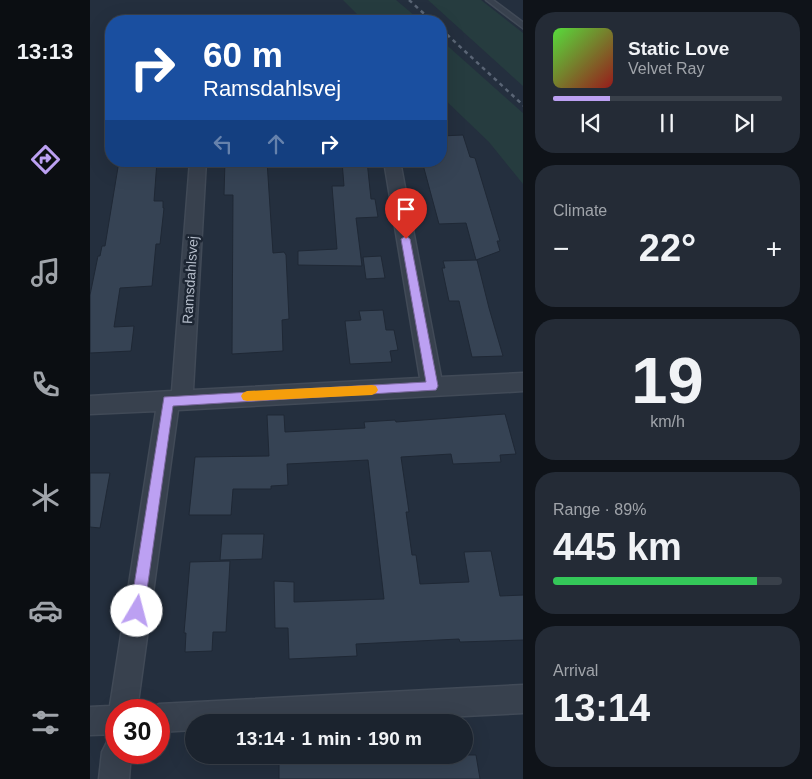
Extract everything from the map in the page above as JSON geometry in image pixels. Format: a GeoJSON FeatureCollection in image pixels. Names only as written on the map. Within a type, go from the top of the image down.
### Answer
{"type":"FeatureCollection","features":[{"type":"Feature","properties":{"kind":"street","name":"Ramsdahlsvej"},"geometry":{"type":"LineString","coordinates":[[125,699],[175,400],[197,167]]}},
{"type":"Feature","properties":{"kind":"street"},"geometry":{"type":"LineString","coordinates":[[393,167],[432,386]]}},
{"type":"Feature","properties":{"kind":"street"},"geometry":{"type":"LineString","coordinates":[[90,405],[523,382]]}},
{"type":"Feature","properties":{"kind":"street"},"geometry":{"type":"LineString","coordinates":[[170,717],[523,699]]}},
{"type":"Feature","properties":{"kind":"street"},"geometry":{"type":"LineString","coordinates":[[90,720],[105,720]]}},
{"type":"Feature","properties":{"kind":"street"},"geometry":{"type":"LineString","coordinates":[[114,779],[116,764]]}},
{"type":"Feature","properties":{"kind":"lane"},"geometry":{"type":"LineString","coordinates":[[489,0],[523,27]]}},
{"type":"Feature","properties":{"kind":"green space"},"geometry":{"type":"Polygon","coordinates":[[[343,0],[396,0],[414,15],[358,15],[343,0]]]}},
{"type":"Feature","properties":{"kind":"green space"},"geometry":{"type":"Polygon","coordinates":[[[428,0],[481,0],[523,33],[523,86],[447,17],[447,15],[445,15],[428,0]]]}},
{"type":"Feature","properties":{"kind":"green space"},"geometry":{"type":"Polygon","coordinates":[[[447,45],[523,113],[523,184],[489,142],[447,102],[447,45]]]}},
{"type":"Feature","properties":{"kind":"building"},"geometry":{"type":"Polygon","coordinates":[[[463,135],[470,157],[475,158],[500,241],[497,241],[500,251],[476,260],[466,223],[439,224],[424,167],[447,167],[447,136],[463,135]]]}},
{"type":"Feature","properties":{"kind":"building"},"geometry":{"type":"Polygon","coordinates":[[[118,167],[157,167],[154,201],[163,201],[164,208],[160,244],[156,244],[152,286],[120,288],[114,327],[134,326],[131,351],[90,353],[90,295],[98,256],[100,256],[102,246],[105,246],[118,167]]]}},
{"type":"Feature","properties":{"kind":"building"},"geometry":{"type":"Polygon","coordinates":[[[225,167],[267,167],[273,253],[284,252],[286,255],[289,319],[282,320],[283,351],[232,354],[233,195],[224,195],[225,167]]]}},
{"type":"Feature","properties":{"kind":"building"},"geometry":{"type":"Polygon","coordinates":[[[342,167],[368,167],[371,199],[375,199],[378,217],[356,218],[362,266],[298,265],[298,251],[337,249],[332,186],[344,186],[342,167]]]}},
{"type":"Feature","properties":{"kind":"building"},"geometry":{"type":"Polygon","coordinates":[[[381,256],[385,278],[366,279],[363,257],[381,256]]]}},
{"type":"Feature","properties":{"kind":"building"},"geometry":{"type":"Polygon","coordinates":[[[477,260],[503,356],[472,357],[459,301],[449,301],[442,268],[445,268],[443,261],[477,260]]]}},
{"type":"Feature","properties":{"kind":"building"},"geometry":{"type":"Polygon","coordinates":[[[383,310],[386,330],[394,330],[398,350],[390,351],[392,362],[350,364],[345,321],[361,320],[359,311],[383,310]]]}},
{"type":"Feature","properties":{"kind":"building"},"geometry":{"type":"Polygon","coordinates":[[[505,414],[516,454],[500,455],[501,462],[453,464],[451,454],[401,457],[409,512],[406,512],[412,555],[416,555],[420,584],[469,582],[464,552],[491,551],[500,596],[523,595],[523,640],[460,642],[459,639],[356,644],[357,656],[289,659],[288,628],[275,628],[274,581],[294,582],[294,602],[384,599],[368,460],[287,464],[288,485],[271,486],[271,489],[233,489],[231,515],[189,515],[195,457],[269,456],[267,415],[284,415],[285,432],[365,428],[364,422],[395,420],[396,422],[505,414]]]}},
{"type":"Feature","properties":{"kind":"building"},"geometry":{"type":"Polygon","coordinates":[[[90,473],[110,473],[100,528],[90,527],[90,473]]]}},
{"type":"Feature","properties":{"kind":"building"},"geometry":{"type":"Polygon","coordinates":[[[222,534],[264,534],[262,559],[220,560],[222,534]]]}},
{"type":"Feature","properties":{"kind":"building"},"geometry":{"type":"Polygon","coordinates":[[[230,561],[226,632],[213,632],[212,651],[185,652],[186,633],[184,633],[190,562],[230,561]]]}},
{"type":"Feature","properties":{"kind":"building"},"geometry":{"type":"Polygon","coordinates":[[[473,755],[476,755],[480,779],[279,779],[279,764],[473,764],[473,755]]]}},
{"type":"Feature","properties":{"kind":"railway"},"geometry":{"type":"LineString","coordinates":[[409,0],[425,15]]}},
{"type":"Feature","properties":{"kind":"railway"},"geometry":{"type":"LineString","coordinates":[[447,35],[523,105]]}},
{"type":"Feature","properties":{"kind":"slow traffic"},"geometry":{"type":"LineString","coordinates":[[247,396],[372,390]]}},
{"type":"Feature","properties":{"kind":"route"},"geometry":{"type":"LineString","coordinates":[[137,611],[168,401],[432,386],[406,239]]}}]}
